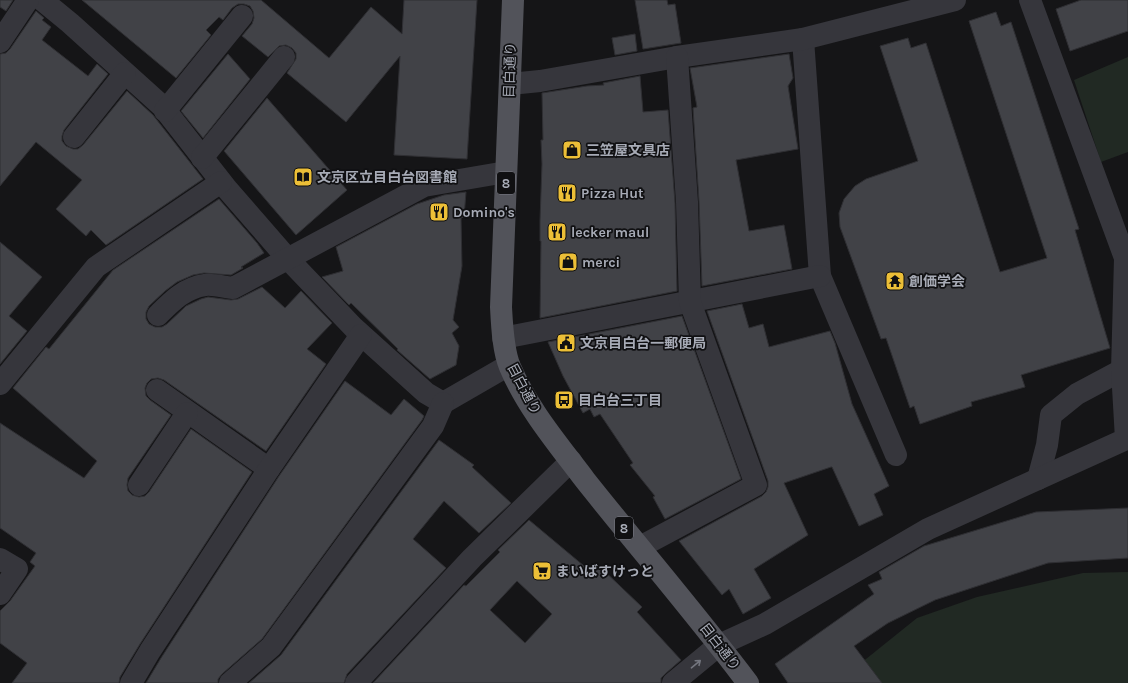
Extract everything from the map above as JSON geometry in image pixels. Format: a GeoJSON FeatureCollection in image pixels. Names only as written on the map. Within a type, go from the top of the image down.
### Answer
{"type":"FeatureCollection","features":[{"type":"Feature","properties":{"kind":"main road","name":"目白通り"},"geometry":{"type":"LineString","coordinates":[[513,0],[501,307],[503,338],[509,365],[526,399],[547,430],[748,683]]}},
{"type":"Feature","properties":{"kind":"street"},"geometry":{"type":"LineString","coordinates":[[0,42],[28,0]]}},
{"type":"Feature","properties":{"kind":"street"},"geometry":{"type":"LineString","coordinates":[[42,0],[70,23],[165,111],[221,182],[287,258],[362,335],[426,393],[443,403]]}},
{"type":"Feature","properties":{"kind":"street"},"geometry":{"type":"LineString","coordinates":[[510,84],[540,81],[677,57],[803,39],[955,0]]}},
{"type":"Feature","properties":{"kind":"street"},"geometry":{"type":"LineString","coordinates":[[673,683],[719,645],[765,624],[928,530],[1126,439],[1122,370],[1125,258],[1030,0]]}},
{"type":"Feature","properties":{"kind":"street"},"geometry":{"type":"LineString","coordinates":[[165,111],[242,16]]}},
{"type":"Feature","properties":{"kind":"street"},"geometry":{"type":"LineString","coordinates":[[803,39],[820,276],[896,455]]}},
{"type":"Feature","properties":{"kind":"street"},"geometry":{"type":"LineString","coordinates":[[202,158],[284,56]]}},
{"type":"Feature","properties":{"kind":"street"},"geometry":{"type":"LineString","coordinates":[[640,547],[756,485],[690,302],[687,202],[677,57]]}},
{"type":"Feature","properties":{"kind":"street"},"geometry":{"type":"LineString","coordinates":[[74,137],[125,73]]}},
{"type":"Feature","properties":{"kind":"street"},"geometry":{"type":"LineString","coordinates":[[158,315],[176,296],[191,289],[205,285],[233,288],[424,186],[506,172]]}},
{"type":"Feature","properties":{"kind":"street"},"geometry":{"type":"LineString","coordinates":[[0,384],[96,267],[221,182]]}},
{"type":"Feature","properties":{"kind":"street"},"geometry":{"type":"LineString","coordinates":[[503,338],[820,276]]}},
{"type":"Feature","properties":{"kind":"street"},"geometry":{"type":"LineString","coordinates":[[131,683],[150,651],[269,469],[362,335]]}},
{"type":"Feature","properties":{"kind":"street"},"geometry":{"type":"LineString","coordinates":[[230,683],[271,647],[433,426],[443,403],[509,365]]}},
{"type":"Feature","properties":{"kind":"street"},"geometry":{"type":"LineString","coordinates":[[1038,479],[1047,445],[1051,414],[1077,394],[1122,370]]}},
{"type":"Feature","properties":{"kind":"street"},"geometry":{"type":"LineString","coordinates":[[157,390],[187,413],[269,469]]}},
{"type":"Feature","properties":{"kind":"street"},"geometry":{"type":"LineString","coordinates":[[139,485],[187,413]]}},
{"type":"Feature","properties":{"kind":"street"},"geometry":{"type":"LineString","coordinates":[[356,683],[472,558],[571,461]]}},
{"type":"Feature","properties":{"kind":"street"},"geometry":{"type":"LineString","coordinates":[[0,594],[8,564]]}},
{"type":"Feature","properties":{"kind":"shaded area"},"geometry":{"type":"Polygon","coordinates":[[[1128,57],[1128,152],[1101,162],[1074,80],[1128,57]]]}},
{"type":"Feature","properties":{"kind":"shaded area"},"geometry":{"type":"Polygon","coordinates":[[[1128,572],[1128,683],[828,683],[861,663],[917,618],[977,597],[1083,573],[1128,572]]]}},
{"type":"Feature","properties":{"kind":"building"},"geometry":{"type":"Polygon","coordinates":[[[0,0],[13,0],[6,11],[0,7],[0,0]]]}},
{"type":"Feature","properties":{"kind":"building"},"geometry":{"type":"Polygon","coordinates":[[[82,0],[261,0],[329,58],[371,7],[402,34],[404,0],[477,0],[467,159],[394,155],[400,56],[346,122],[287,73],[296,59],[296,53],[292,48],[286,45],[279,46],[268,57],[242,36],[252,24],[254,18],[253,11],[250,6],[238,4],[232,8],[223,20],[219,17],[206,30],[211,35],[176,78],[82,0]]]}},
{"type":"Feature","properties":{"kind":"building"},"geometry":{"type":"Polygon","coordinates":[[[635,0],[667,0],[668,5],[675,4],[681,43],[643,49],[635,0]]]}},
{"type":"Feature","properties":{"kind":"building"},"geometry":{"type":"Polygon","coordinates":[[[1081,0],[1128,0],[1128,31],[1070,51],[1056,9],[1081,0]]]}},
{"type":"Feature","properties":{"kind":"building"},"geometry":{"type":"Polygon","coordinates":[[[36,11],[44,18],[42,20],[51,27],[42,40],[88,76],[97,64],[108,74],[64,130],[62,141],[66,146],[73,149],[78,149],[83,145],[127,91],[153,115],[203,179],[106,245],[91,230],[86,236],[56,209],[82,180],[36,142],[0,186],[0,54],[6,53],[10,49],[36,11]]]}},
{"type":"Feature","properties":{"kind":"building"},"geometry":{"type":"Polygon","coordinates":[[[996,12],[1001,26],[1011,22],[1079,229],[1075,230],[1110,348],[1021,375],[1025,387],[971,402],[972,406],[920,424],[914,406],[910,408],[886,338],[881,339],[840,227],[839,213],[844,199],[855,186],[866,179],[918,161],[880,46],[908,38],[911,48],[926,43],[1000,272],[1047,258],[969,21],[996,12]]]}},
{"type":"Feature","properties":{"kind":"building"},"geometry":{"type":"Polygon","coordinates":[[[635,34],[637,51],[615,55],[612,38],[635,34]]]}},
{"type":"Feature","properties":{"kind":"building"},"geometry":{"type":"Polygon","coordinates":[[[228,54],[250,79],[203,138],[181,111],[228,54]]]}},
{"type":"Feature","properties":{"kind":"building"},"geometry":{"type":"Polygon","coordinates":[[[789,54],[793,78],[788,86],[798,149],[736,160],[749,231],[784,225],[792,269],[702,286],[699,201],[693,108],[697,107],[690,68],[789,54]]]}},
{"type":"Feature","properties":{"kind":"building"},"geometry":{"type":"Polygon","coordinates":[[[640,76],[643,112],[668,110],[675,203],[677,291],[540,318],[541,140],[543,140],[542,93],[604,85],[603,83],[640,76]]]}},
{"type":"Feature","properties":{"kind":"building"},"geometry":{"type":"Polygon","coordinates":[[[267,98],[347,190],[296,235],[224,151],[267,98]]]}},
{"type":"Feature","properties":{"kind":"building"},"geometry":{"type":"Polygon","coordinates":[[[466,192],[464,217],[461,218],[462,266],[453,320],[459,327],[452,333],[459,346],[456,365],[430,379],[397,350],[398,349],[351,303],[349,305],[322,277],[343,271],[336,247],[417,204],[444,195],[466,192]]]}},
{"type":"Feature","properties":{"kind":"building"},"geometry":{"type":"Polygon","coordinates":[[[219,199],[264,253],[231,275],[204,273],[193,275],[177,282],[149,306],[146,312],[146,319],[149,324],[155,327],[162,327],[186,306],[208,297],[231,300],[238,299],[262,287],[285,308],[301,291],[332,323],[307,349],[326,364],[266,451],[164,380],[158,378],[151,379],[147,383],[145,388],[146,396],[171,415],[128,478],[128,491],[132,495],[139,497],[145,496],[149,492],[191,429],[252,472],[140,644],[120,677],[119,683],[12,683],[27,663],[0,643],[0,611],[10,601],[35,566],[30,562],[36,553],[0,528],[0,423],[84,478],[97,461],[13,388],[46,347],[49,349],[113,270],[219,199]]]}},
{"type":"Feature","properties":{"kind":"building"},"geometry":{"type":"Polygon","coordinates":[[[0,242],[42,277],[9,316],[27,331],[0,364],[0,242]]]}},
{"type":"Feature","properties":{"kind":"building"},"geometry":{"type":"Polygon","coordinates":[[[742,304],[749,328],[763,324],[769,347],[830,331],[835,343],[852,404],[889,486],[874,494],[883,515],[859,526],[832,467],[784,483],[808,535],[754,569],[771,598],[743,614],[729,589],[722,595],[679,541],[762,496],[768,487],[768,481],[707,311],[742,304]]]}},
{"type":"Feature","properties":{"kind":"building"},"geometry":{"type":"Polygon","coordinates":[[[682,316],[741,479],[665,519],[653,497],[655,496],[630,465],[633,463],[600,414],[594,417],[590,409],[583,413],[563,376],[548,342],[682,316]]]}},
{"type":"Feature","properties":{"kind":"building"},"geometry":{"type":"Polygon","coordinates":[[[345,381],[391,415],[404,399],[424,416],[262,639],[222,674],[218,679],[218,683],[146,683],[279,476],[345,381]]]}},
{"type":"Feature","properties":{"kind":"building"},"geometry":{"type":"Polygon","coordinates":[[[439,440],[474,465],[472,467],[511,503],[479,533],[444,501],[413,539],[446,568],[347,674],[344,683],[249,683],[281,655],[439,440]]]}},
{"type":"Feature","properties":{"kind":"building"},"geometry":{"type":"Polygon","coordinates":[[[1128,508],[1128,558],[1048,563],[935,600],[888,623],[854,646],[882,683],[788,683],[775,664],[874,594],[868,585],[882,579],[879,572],[924,546],[1036,512],[1128,508]]]}},
{"type":"Feature","properties":{"kind":"building"},"geometry":{"type":"Polygon","coordinates":[[[529,520],[590,571],[597,564],[642,607],[637,612],[681,660],[661,678],[661,683],[373,683],[464,585],[466,586],[500,552],[498,550],[529,520]],[[517,581],[490,610],[525,643],[552,614],[517,581]]]}},
{"type":"Feature","properties":{"kind":"place","name":"三笠屋文具店"},"geometry":{"type":"Point","coordinates":[572,150]}},
{"type":"Feature","properties":{"kind":"place","name":"文京区立目白台図書館"},"geometry":{"type":"Point","coordinates":[303,177]}},
{"type":"Feature","properties":{"kind":"place","name":"Pizza Hut"},"geometry":{"type":"Point","coordinates":[567,193]}},
{"type":"Feature","properties":{"kind":"place","name":"Domino's"},"geometry":{"type":"Point","coordinates":[439,212]}},
{"type":"Feature","properties":{"kind":"place","name":"lecker maul"},"geometry":{"type":"Point","coordinates":[557,232]}},
{"type":"Feature","properties":{"kind":"place","name":"merci"},"geometry":{"type":"Point","coordinates":[568,262]}},
{"type":"Feature","properties":{"kind":"place","name":"創価学会"},"geometry":{"type":"Point","coordinates":[895,281]}},
{"type":"Feature","properties":{"kind":"place","name":"文京目白台一郵便局"},"geometry":{"type":"Point","coordinates":[566,343]}},
{"type":"Feature","properties":{"kind":"place","name":"目白台三丁目"},"geometry":{"type":"Point","coordinates":[564,400]}},
{"type":"Feature","properties":{"kind":"place","name":"まいばすけっと"},"geometry":{"type":"Point","coordinates":[542,571]}}]}
